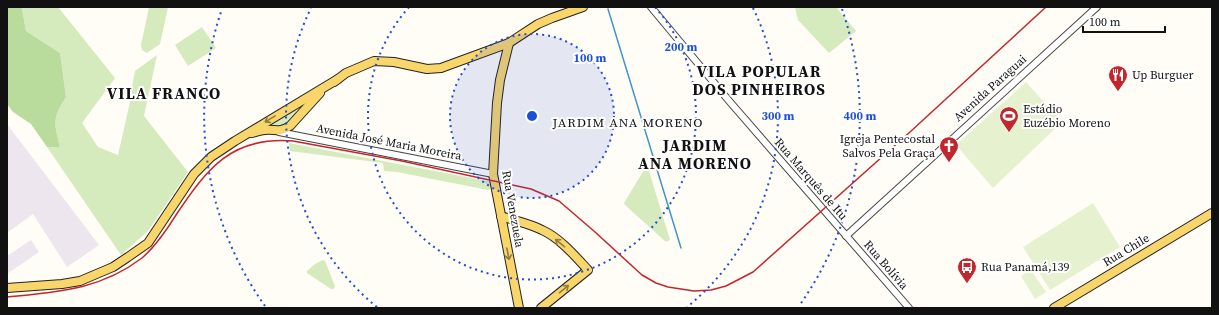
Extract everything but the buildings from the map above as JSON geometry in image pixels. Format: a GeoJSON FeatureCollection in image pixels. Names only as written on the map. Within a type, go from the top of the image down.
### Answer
{"type":"FeatureCollection","features":[{"type":"Feature","properties":{"kind":"main road"},"geometry":{"type":"LineString","coordinates":[[7,288],[62,284],[80,281],[113,267],[148,242],[162,223],[184,187],[199,168],[211,157],[246,134],[360,66],[374,62],[394,62],[427,69],[441,68],[509,43],[538,24],[583,7]]}},
{"type":"Feature","properties":{"kind":"main road","name":"Rua Venezuela"},"geometry":{"type":"LineString","coordinates":[[509,43],[500,80],[497,103],[493,174],[519,308]]}},
{"type":"Feature","properties":{"kind":"main road"},"geometry":{"type":"LineString","coordinates":[[246,134],[265,130],[279,132],[290,126],[317,96],[338,79]]}},
{"type":"Feature","properties":{"kind":"main road"},"geometry":{"type":"LineString","coordinates":[[291,107],[298,110],[298,117]]}},
{"type":"Feature","properties":{"kind":"main road","name":"Rua Chile"},"geometry":{"type":"LineString","coordinates":[[1054,308],[1212,213]]}},
{"type":"Feature","properties":{"kind":"main road"},"geometry":{"type":"LineString","coordinates":[[501,216],[521,221],[543,230],[572,252],[588,270],[541,308]]}},
{"type":"Feature","properties":{"kind":"street","name":"Rua Marquês de Itu"},"geometry":{"type":"LineString","coordinates":[[651,7],[730,102],[846,236]]}},
{"type":"Feature","properties":{"kind":"street","name":"Avenida Paraguai"},"geometry":{"type":"LineString","coordinates":[[846,236],[1097,7]]}},
{"type":"Feature","properties":{"kind":"street","name":"Avenida José Maria Moreira"},"geometry":{"type":"LineString","coordinates":[[279,132],[493,174]]}},
{"type":"Feature","properties":{"kind":"street","name":"Rua Bolívia"},"geometry":{"type":"LineString","coordinates":[[846,236],[909,308]]}},
{"type":"Feature","properties":{"kind":"shaded area"},"geometry":{"type":"Polygon","coordinates":[[[7,124],[99,245],[67,267],[33,214],[7,233],[7,124]]]}},
{"type":"Feature","properties":{"kind":"shaded area"},"geometry":{"type":"Polygon","coordinates":[[[31,240],[39,252],[7,274],[7,256],[31,240]]]}},
{"type":"Feature","properties":{"kind":"green space"},"geometry":{"type":"Polygon","coordinates":[[[7,7],[20,7],[22,9],[26,31],[60,53],[66,97],[56,116],[56,132],[60,147],[47,147],[31,124],[13,112],[7,104],[7,7]]]}},
{"type":"Feature","properties":{"kind":"green space"},"geometry":{"type":"Polygon","coordinates":[[[20,7],[58,7],[115,78],[82,123],[98,147],[118,155],[130,102],[120,88],[131,92],[135,71],[157,55],[144,116],[188,172],[148,231],[121,255],[47,147],[60,147],[56,132],[56,116],[66,97],[60,53],[26,31],[22,9],[20,7]]]}},
{"type":"Feature","properties":{"kind":"green space"},"geometry":{"type":"Polygon","coordinates":[[[149,7],[168,7],[160,44],[147,53],[142,50],[141,45],[149,7]]]}},
{"type":"Feature","properties":{"kind":"green space"},"geometry":{"type":"Polygon","coordinates":[[[795,7],[836,7],[856,31],[829,53],[798,20],[795,7]]]}},
{"type":"Feature","properties":{"kind":"green space"},"geometry":{"type":"Polygon","coordinates":[[[202,27],[216,48],[188,66],[175,45],[202,27]]]}},
{"type":"Feature","properties":{"kind":"green space","name":"Estádio Euzébio Moreno"},"geometry":{"type":"Polygon","coordinates":[[[1026,82],[1062,122],[993,188],[956,145],[1026,82]]]}},
{"type":"Feature","properties":{"kind":"green space"},"geometry":{"type":"Polygon","coordinates":[[[294,109],[297,114],[285,127],[255,130],[294,109]]]}},
{"type":"Feature","properties":{"kind":"green space"},"geometry":{"type":"Polygon","coordinates":[[[289,143],[492,182],[492,188],[488,190],[397,172],[384,171],[383,163],[290,151],[289,143]]]}},
{"type":"Feature","properties":{"kind":"green space"},"geometry":{"type":"Polygon","coordinates":[[[646,169],[649,171],[670,240],[666,242],[624,203],[646,169]]]}},
{"type":"Feature","properties":{"kind":"green space"},"geometry":{"type":"Polygon","coordinates":[[[1093,203],[1120,247],[1050,290],[1023,247],[1093,203]]]}},
{"type":"Feature","properties":{"kind":"green space"},"geometry":{"type":"Polygon","coordinates":[[[323,260],[325,261],[335,286],[334,289],[331,289],[307,273],[307,271],[315,264],[323,260]]]}},
{"type":"Feature","properties":{"kind":"green space"},"geometry":{"type":"Polygon","coordinates":[[[1031,270],[1046,292],[1035,299],[1021,276],[1031,270]]]}},
{"type":"Feature","properties":{"kind":"waterway"},"geometry":{"type":"LineString","coordinates":[[608,9],[681,248]]}},
{"type":"Feature","properties":{"kind":"railway"},"geometry":{"type":"LineString","coordinates":[[7,297],[78,288],[110,277],[126,269],[142,258],[152,248],[165,232],[187,198],[210,170],[237,150],[253,144],[271,141],[293,141],[402,161],[531,189],[559,201],[642,275],[656,283],[668,287],[694,291],[711,290],[726,286],[753,272],[910,132],[1046,7]]}},
{"type":"Feature","properties":{"kind":"place","name":"Up Burguer"},"geometry":{"type":"Point","coordinates":[1118,92]}},
{"type":"Feature","properties":{"kind":"place","name":"Estádio Euzébio Moreno"},"geometry":{"type":"Point","coordinates":[1009,133]}},
{"type":"Feature","properties":{"kind":"place","name":"Igreja Pentecostal Salvos Pela Graça"},"geometry":{"type":"Point","coordinates":[949,163]}},
{"type":"Feature","properties":{"kind":"place","name":"Rua Panamá,139"},"geometry":{"type":"Point","coordinates":[967,284]}},
{"type":"Feature","properties":{"kind":"district","name":"VILA POPULAR DOS PINHEIROS"},"geometry":{"type":"Point","coordinates":[759,80]}},
{"type":"Feature","properties":{"kind":"district","name":"VILA FRANCO"},"geometry":{"type":"Point","coordinates":[164,93]}},
{"type":"Feature","properties":{"kind":"district","name":"JARDIM ANA MORENO"},"geometry":{"type":"Point","coordinates":[628,122]}},
{"type":"Feature","properties":{"kind":"district","name":"JARDIM ANA MORENO"},"geometry":{"type":"Point","coordinates":[695,154]}}]}
